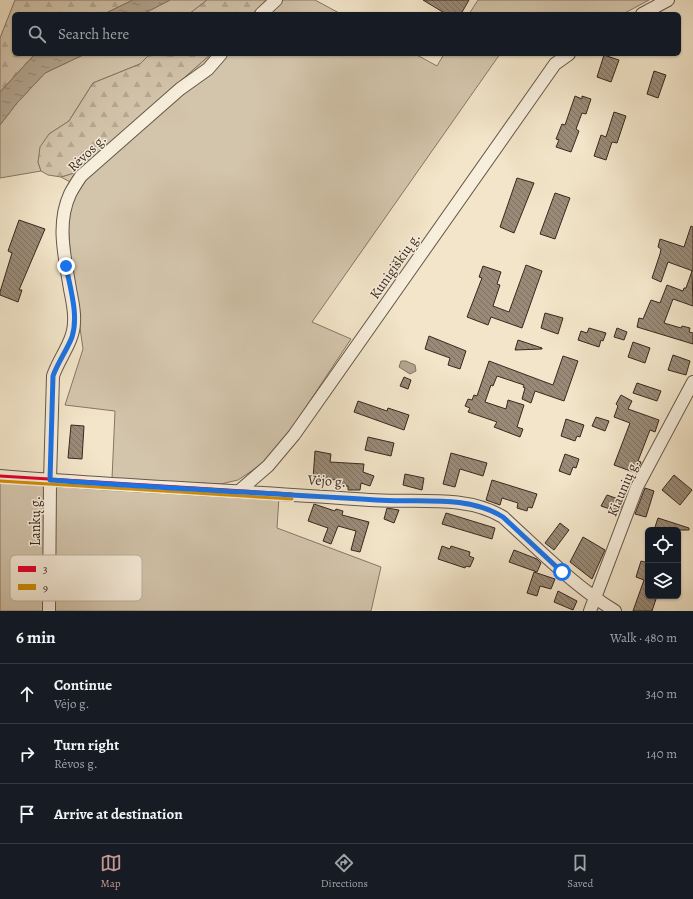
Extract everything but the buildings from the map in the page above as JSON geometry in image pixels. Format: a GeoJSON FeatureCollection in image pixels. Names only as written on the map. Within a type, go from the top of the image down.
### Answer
{"type":"FeatureCollection","features":[{"type":"Feature","properties":{"kind":"street"},"geometry":{"type":"LineString","coordinates":[[263,12],[276,0]]}},
{"type":"Feature","properties":{"kind":"street"},"geometry":{"type":"LineString","coordinates":[[646,12],[668,0]]}},
{"type":"Feature","properties":{"kind":"street","name":"Rėvos g."},"geometry":{"type":"LineString","coordinates":[[50,480],[53,376],[57,364],[71,339],[74,321],[62,225],[69,195],[81,176],[180,89],[208,69],[219,56]]}},
{"type":"Feature","properties":{"kind":"street","name":"Kunigiškių g."},"geometry":{"type":"LineString","coordinates":[[239,490],[268,466],[294,435],[555,64],[566,56]]}},
{"type":"Feature","properties":{"kind":"street","name":"Kiaunių g."},"geometry":{"type":"LineString","coordinates":[[590,611],[596,599],[637,487],[693,382]]}},
{"type":"Feature","properties":{"kind":"street","name":"Vėjo g."},"geometry":{"type":"LineString","coordinates":[[0,476],[239,490],[384,501],[462,503],[484,508],[503,517],[562,572],[596,599],[615,611]]}},
{"type":"Feature","properties":{"kind":"street","name":"Lankų g."},"geometry":{"type":"LineString","coordinates":[[49,555],[50,480]]}},
{"type":"Feature","properties":{"kind":"street","name":"Lankų g."},"geometry":{"type":"LineString","coordinates":[[49,601],[49,611]]}},
{"type":"Feature","properties":{"kind":"green space"},"geometry":{"type":"Polygon","coordinates":[[[15,0],[133,0],[108,12],[12,12],[12,56],[33,56],[0,92],[0,38],[15,0]]]}},
{"type":"Feature","properties":{"kind":"green space"},"geometry":{"type":"Polygon","coordinates":[[[170,0],[207,0],[192,12],[147,12],[170,0]]]}},
{"type":"Feature","properties":{"kind":"green space"},"geometry":{"type":"Polygon","coordinates":[[[207,0],[267,0],[254,12],[192,12],[207,0]]]}},
{"type":"Feature","properties":{"kind":"green space"},"geometry":{"type":"Polygon","coordinates":[[[267,0],[315,0],[337,12],[254,12],[267,0]]]}},
{"type":"Feature","properties":{"kind":"green space"},"geometry":{"type":"Polygon","coordinates":[[[478,0],[649,0],[627,12],[470,12],[478,0]]]}},
{"type":"Feature","properties":{"kind":"green space"},"geometry":{"type":"Polygon","coordinates":[[[81,56],[148,56],[140,64],[93,83],[69,121],[49,134],[38,162],[41,171],[0,178],[0,125],[17,103],[45,73],[81,56]]]}},
{"type":"Feature","properties":{"kind":"green space"},"geometry":{"type":"Polygon","coordinates":[[[148,56],[209,56],[77,172],[61,177],[48,175],[41,171],[38,162],[40,147],[49,134],[69,121],[93,83],[140,64],[148,56]]]}},
{"type":"Feature","properties":{"kind":"green space"},"geometry":{"type":"Polygon","coordinates":[[[209,56],[419,56],[437,66],[443,56],[499,56],[312,322],[351,339],[286,437],[262,464],[238,480],[221,484],[112,479],[115,411],[65,405],[83,349],[71,265],[68,223],[69,211],[79,187],[61,177],[77,172],[209,56]]]}},
{"type":"Feature","properties":{"kind":"green space"},"geometry":{"type":"Polygon","coordinates":[[[0,482],[61,487],[279,497],[277,528],[381,567],[371,611],[0,611],[0,482]]]}},
{"type":"Feature","properties":{"kind":"water"},"geometry":{"type":"Polygon","coordinates":[[[133,0],[170,0],[147,12],[108,12],[133,0]]]}},
{"type":"Feature","properties":{"kind":"water"},"geometry":{"type":"Polygon","coordinates":[[[33,56],[81,56],[45,73],[17,103],[0,125],[0,92],[33,56]]]}},
{"type":"Feature","properties":{"kind":"water"},"geometry":{"type":"Polygon","coordinates":[[[401,361],[406,361],[415,365],[416,371],[410,374],[399,367],[401,361]]]}},
{"type":"Feature","properties":{"kind":"transit line","name":"3"},"geometry":{"type":"LineString","coordinates":[[0,476],[292,494]]}},
{"type":"Feature","properties":{"kind":"transit line","name":"9"},"geometry":{"type":"LineString","coordinates":[[0,481],[292,499]]}},
{"type":"Feature","properties":{"kind":"route"},"geometry":{"type":"LineString","coordinates":[[66,266],[74,321],[71,339],[57,364],[53,376],[50,480],[292,494],[384,501],[473,504],[503,517],[562,572]]}}]}
